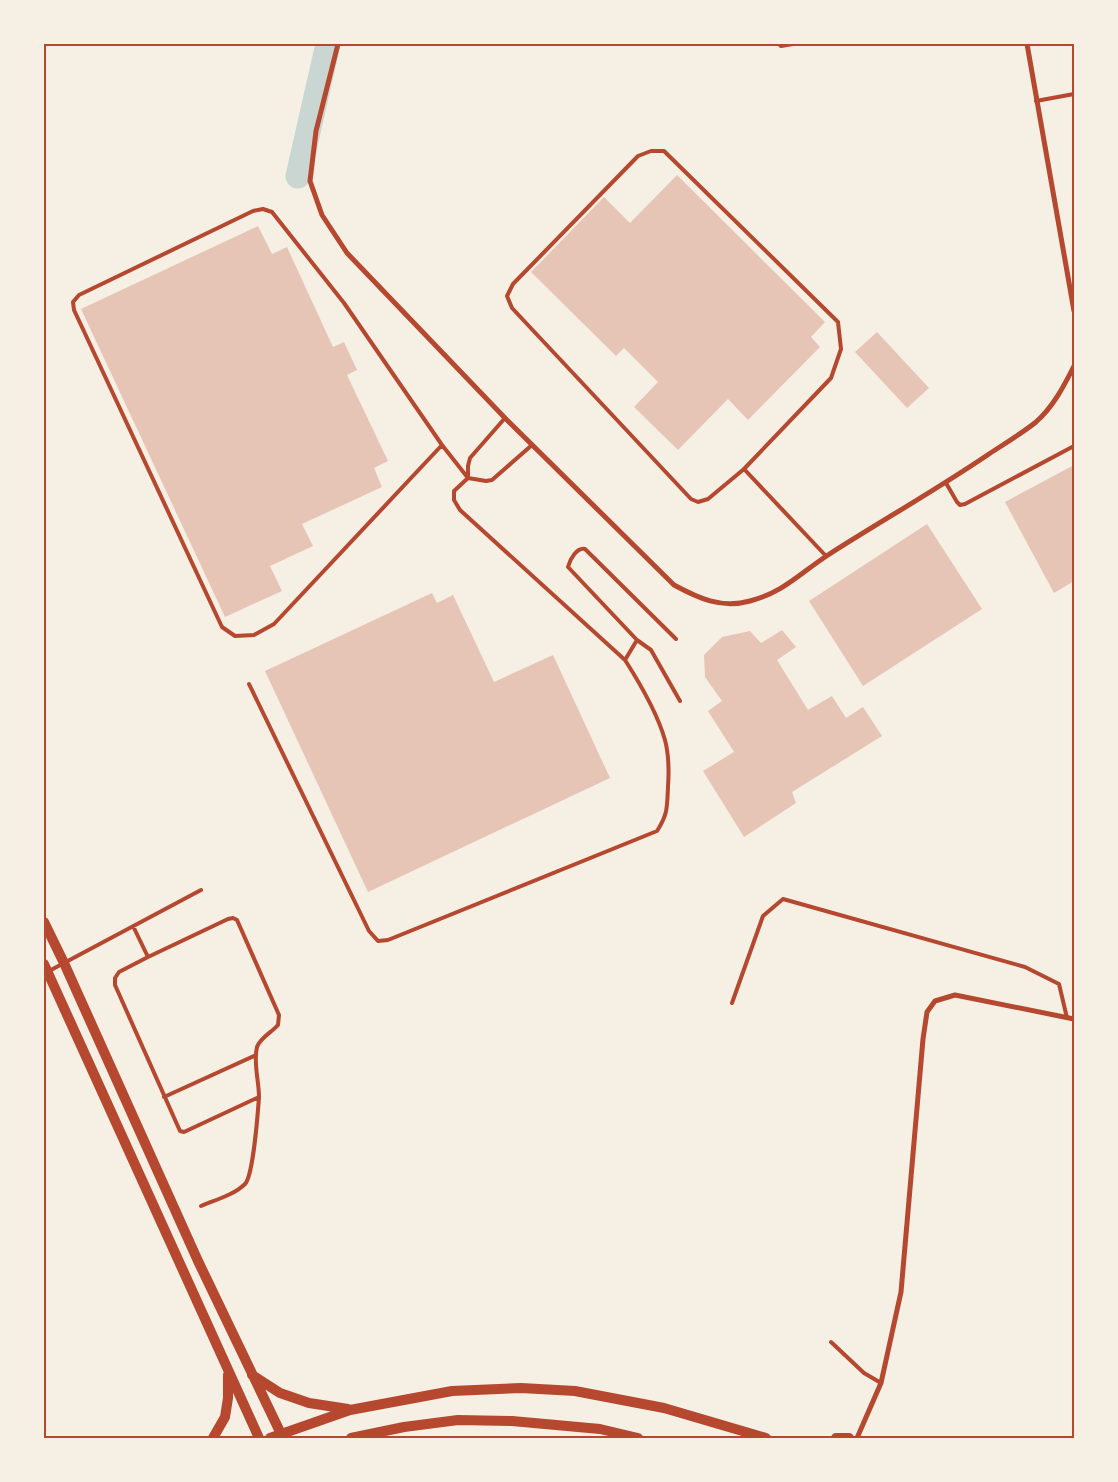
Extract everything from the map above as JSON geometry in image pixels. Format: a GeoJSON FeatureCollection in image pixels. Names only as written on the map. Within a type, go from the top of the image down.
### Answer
{"type":"FeatureCollection","features":[{"type":"Feature","properties":{"kind":"main road"},"geometry":{"type":"LineString","coordinates":[[44,922],[198,1261],[282,1436]]}},
{"type":"Feature","properties":{"kind":"main road"},"geometry":{"type":"LineString","coordinates":[[46,968],[259,1438]]}},
{"type":"Feature","properties":{"kind":"main road"},"geometry":{"type":"LineString","coordinates":[[213,1438],[225,1417],[228,1398],[228,1372]]}},
{"type":"Feature","properties":{"kind":"main road"},"geometry":{"type":"LineString","coordinates":[[251,1374],[280,1393],[309,1403],[350,1410]]}},
{"type":"Feature","properties":{"kind":"main road"},"geometry":{"type":"LineString","coordinates":[[270,1438],[282,1436],[350,1410],[452,1391],[520,1388],[575,1391],[664,1408],[766,1438]]}},
{"type":"Feature","properties":{"kind":"main road"},"geometry":{"type":"LineString","coordinates":[[356,1437],[404,1427],[458,1420],[512,1421],[600,1429],[638,1438]]}},
{"type":"Feature","properties":{"kind":"main road"},"geometry":{"type":"LineString","coordinates":[[836,1438],[849,1438]]}},
{"type":"Feature","properties":{"kind":"street"},"geometry":{"type":"LineString","coordinates":[[338,44],[316,131],[310,181],[322,215],[348,253],[505,418],[674,584],[698,598],[722,604],[747,602],[769,595],[793,582],[826,556],[946,483],[1036,421],[1061,392],[1074,366]]}},
{"type":"Feature","properties":{"kind":"street"},"geometry":{"type":"LineString","coordinates":[[1027,44],[1074,311]]}},
{"type":"Feature","properties":{"kind":"street"},"geometry":{"type":"LineString","coordinates":[[857,1438],[881,1383],[901,1292],[927,1012],[935,1001],[955,995],[1074,1019]]}},
{"type":"Feature","properties":{"kind":"lane"},"geometry":{"type":"LineString","coordinates":[[779,44],[781,46],[794,44]]}},
{"type":"Feature","properties":{"kind":"lane"},"geometry":{"type":"LineString","coordinates":[[1036,101],[1074,94]]}},
{"type":"Feature","properties":{"kind":"lane"},"geometry":{"type":"LineString","coordinates":[[651,151],[664,151],[838,322],[842,349],[831,378],[744,470],[708,499],[698,502],[691,499],[512,308],[508,296],[513,284],[638,156],[651,151]]}},
{"type":"Feature","properties":{"kind":"lane"},"geometry":{"type":"LineString","coordinates":[[442,445],[274,624],[254,635],[235,636],[222,627],[74,310],[74,302],[79,295],[253,211],[263,209],[272,212],[344,303],[442,445],[468,478],[492,480],[532,445]]}},
{"type":"Feature","properties":{"kind":"lane"},"geometry":{"type":"LineString","coordinates":[[249,684],[369,931],[378,941],[388,940],[657,831],[666,817],[668,799],[669,771],[665,740],[645,695],[625,660],[460,510],[454,500],[454,491],[468,478],[470,458],[505,418]]}},
{"type":"Feature","properties":{"kind":"lane"},"geometry":{"type":"LineString","coordinates":[[946,483],[957,502],[960,505],[965,504],[1074,446]]}},
{"type":"Feature","properties":{"kind":"lane"},"geometry":{"type":"LineString","coordinates":[[744,470],[826,556]]}},
{"type":"Feature","properties":{"kind":"lane"},"geometry":{"type":"LineString","coordinates":[[676,639],[585,549],[578,550],[569,563],[569,570],[637,640],[651,650],[680,701]]}},
{"type":"Feature","properties":{"kind":"lane"},"geometry":{"type":"LineString","coordinates":[[625,660],[637,640]]}},
{"type":"Feature","properties":{"kind":"lane"},"geometry":{"type":"LineString","coordinates":[[46,968],[64,963],[201,890]]}},
{"type":"Feature","properties":{"kind":"lane"},"geometry":{"type":"LineString","coordinates":[[732,1003],[763,916],[783,899],[1025,967],[1059,984],[1067,1018]]}},
{"type":"Feature","properties":{"kind":"lane"},"geometry":{"type":"LineString","coordinates":[[201,1206],[235,1191],[246,1183],[251,1169],[259,1097],[257,1046],[278,1025],[279,1015],[237,920],[233,918],[119,972],[115,978],[115,985],[180,1131],[184,1132],[259,1097]]}},
{"type":"Feature","properties":{"kind":"lane"},"geometry":{"type":"LineString","coordinates":[[133,926],[148,957]]}},
{"type":"Feature","properties":{"kind":"lane"},"geometry":{"type":"LineString","coordinates":[[164,1096],[256,1055]]}},
{"type":"Feature","properties":{"kind":"lane"},"geometry":{"type":"LineString","coordinates":[[831,1342],[864,1373],[881,1383]]}},
{"type":"Feature","properties":{"kind":"building"},"geometry":{"type":"Polygon","coordinates":[[[677,175],[825,322],[811,337],[820,347],[748,420],[728,399],[678,450],[634,407],[658,382],[624,348],[616,356],[531,272],[604,197],[630,223],[677,175]]]}},
{"type":"Feature","properties":{"kind":"building"},"geometry":{"type":"Polygon","coordinates":[[[258,226],[272,254],[287,247],[333,347],[344,342],[357,370],[347,375],[388,461],[374,468],[382,487],[302,524],[313,546],[270,566],[282,591],[225,617],[81,309],[258,226]]]}},
{"type":"Feature","properties":{"kind":"building"},"geometry":{"type":"Polygon","coordinates":[[[877,332],[929,388],[907,408],[855,352],[877,332]]]}},
{"type":"Feature","properties":{"kind":"building"},"geometry":{"type":"Polygon","coordinates":[[[1074,465],[1074,581],[1054,593],[1005,502],[1074,465]]]}},
{"type":"Feature","properties":{"kind":"building"},"geometry":{"type":"Polygon","coordinates":[[[927,524],[982,609],[863,686],[809,601],[927,524]]]}},
{"type":"Feature","properties":{"kind":"building"},"geometry":{"type":"Polygon","coordinates":[[[432,593],[437,603],[453,595],[494,682],[553,655],[610,778],[368,892],[265,671],[432,593]]]}},
{"type":"Feature","properties":{"kind":"building"},"geometry":{"type":"Polygon","coordinates":[[[782,630],[796,647],[777,660],[808,710],[832,696],[846,718],[863,707],[882,736],[792,792],[796,803],[744,837],[703,771],[734,752],[708,711],[722,701],[705,677],[704,655],[722,637],[750,631],[761,643],[782,630]]]}},
{"type":"Feature","properties":{"kind":"waterway"},"geometry":{"type":"LineString","coordinates":[[298,176],[328,44]]}}]}
